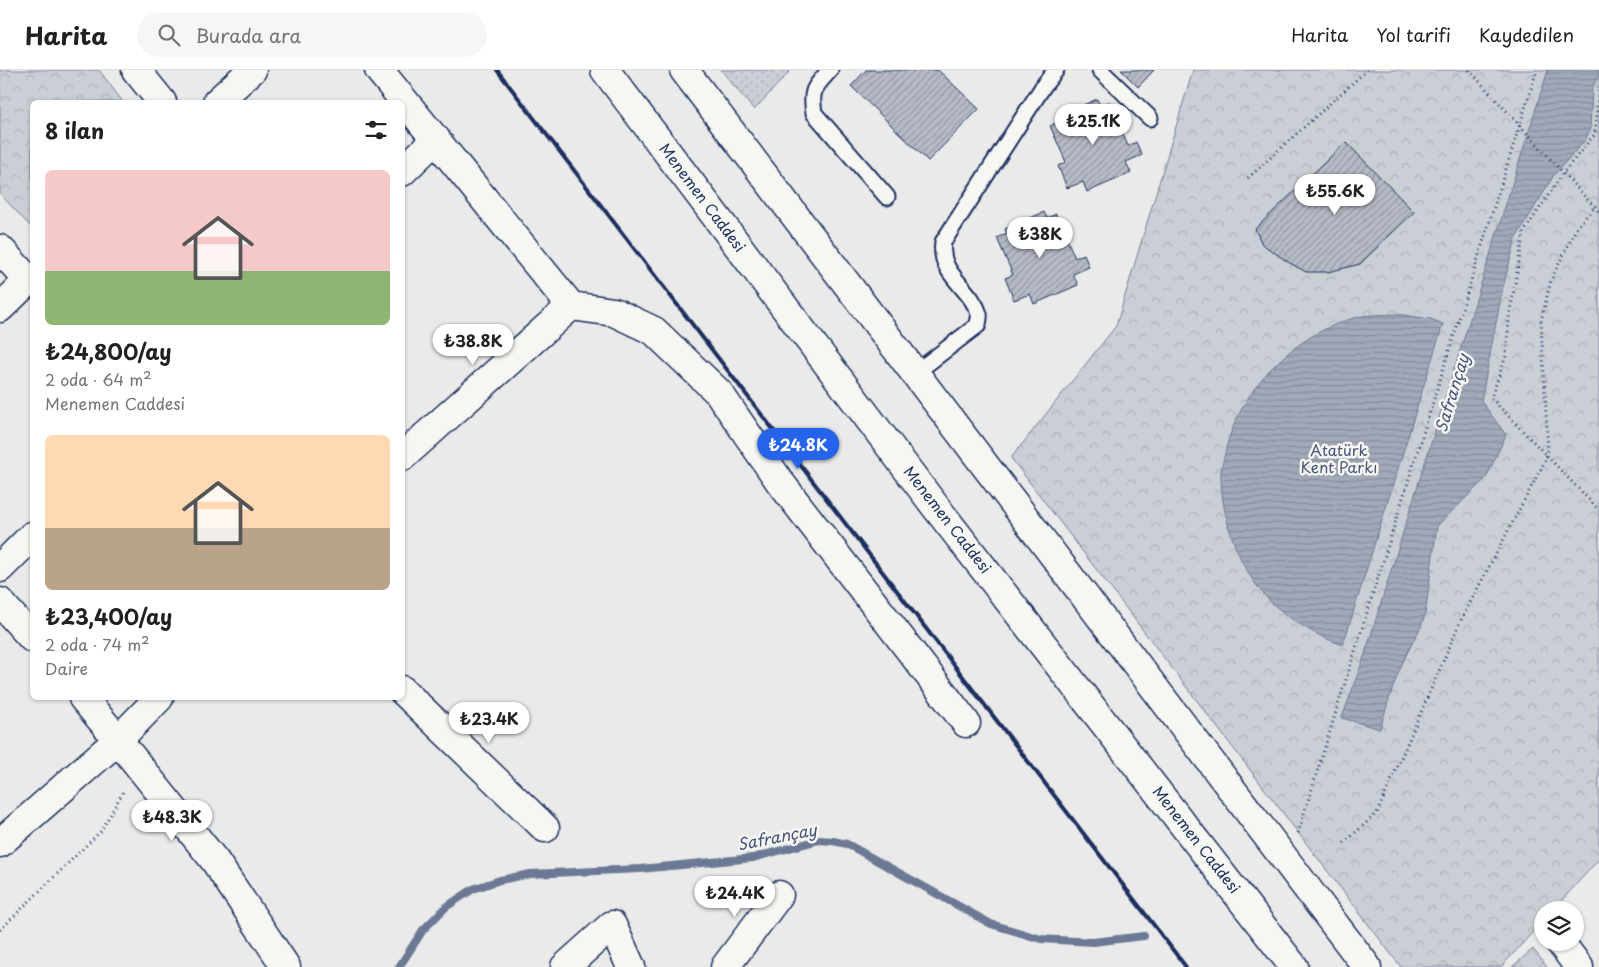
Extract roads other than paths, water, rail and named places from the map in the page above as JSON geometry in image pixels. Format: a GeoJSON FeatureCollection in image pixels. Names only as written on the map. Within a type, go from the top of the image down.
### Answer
{"type":"FeatureCollection","features":[{"type":"Feature","properties":{"kind":"main road"},"geometry":{"type":"LineString","coordinates":[[136,70],[160,100]]}},
{"type":"Feature","properties":{"kind":"main road"},"geometry":{"type":"LineString","coordinates":[[219,100],[252,70]]}},
{"type":"Feature","properties":{"kind":"main road"},"geometry":{"type":"LineString","coordinates":[[379,70],[404,100]]}},
{"type":"Feature","properties":{"kind":"main road","name":"Menemen Caddesi"},"geometry":{"type":"LineString","coordinates":[[605,70],[935,506],[1294,967]]}},
{"type":"Feature","properties":{"kind":"main road"},"geometry":{"type":"LineString","coordinates":[[684,70],[1367,967]]}},
{"type":"Feature","properties":{"kind":"main road"},"geometry":{"type":"LineString","coordinates":[[405,101],[571,306],[614,312],[654,331],[719,393],[780,482],[966,723]]}},
{"type":"Feature","properties":{"kind":"main road"},"geometry":{"type":"LineString","coordinates":[[405,169],[436,139]]}},
{"type":"Feature","properties":{"kind":"main road"},"geometry":{"type":"LineString","coordinates":[[0,249],[30,278]]}},
{"type":"Feature","properties":{"kind":"main road"},"geometry":{"type":"LineString","coordinates":[[0,308],[30,280]]}},
{"type":"Feature","properties":{"kind":"main road"},"geometry":{"type":"LineString","coordinates":[[405,454],[571,306]]}},
{"type":"Feature","properties":{"kind":"main road"},"geometry":{"type":"LineString","coordinates":[[0,568],[30,538]]}},
{"type":"Feature","properties":{"kind":"main road"},"geometry":{"type":"LineString","coordinates":[[0,602],[30,636]]}},
{"type":"Feature","properties":{"kind":"main road"},"geometry":{"type":"LineString","coordinates":[[405,693],[545,828]]}},
{"type":"Feature","properties":{"kind":"main road"},"geometry":{"type":"LineString","coordinates":[[85,700],[215,861],[286,967]]}},
{"type":"Feature","properties":{"kind":"main road"},"geometry":{"type":"LineString","coordinates":[[0,843],[118,740],[157,700]]}},
{"type":"Feature","properties":{"kind":"main road"},"geometry":{"type":"LineString","coordinates":[[725,967],[779,895]]}},
{"type":"Feature","properties":{"kind":"main road"},"geometry":{"type":"LineString","coordinates":[[565,967],[612,924],[631,967]]}},
{"type":"Feature","properties":{"kind":"main road"},"geometry":{"type":"LineString","coordinates":[[1567,951],[1579,967]]}},
{"type":"Feature","properties":{"kind":"lane"},"geometry":{"type":"LineString","coordinates":[[830,70],[817,85],[812,97],[814,113],[887,197]]}},
{"type":"Feature","properties":{"kind":"lane"},"geometry":{"type":"LineString","coordinates":[[915,373],[978,325],[979,314],[972,301],[948,270],[942,252],[944,242],[1044,85],[1056,70]]}},
{"type":"Feature","properties":{"kind":"lane"},"geometry":{"type":"LineString","coordinates":[[1100,70],[1150,118]]}},
{"type":"Feature","properties":{"kind":"water"},"geometry":{"type":"Polygon","coordinates":[[[1548,70],[1599,70],[1599,75],[1592,88],[1590,128],[1586,139],[1554,175],[1516,238],[1503,287],[1481,401],[1506,435],[1486,478],[1437,526],[1425,615],[1399,670],[1380,729],[1342,718],[1365,654],[1548,70]]]}},
{"type":"Feature","properties":{"kind":"water"},"geometry":{"type":"Polygon","coordinates":[[[1396,314],[1431,319],[1443,324],[1343,645],[1323,637],[1294,621],[1258,588],[1240,558],[1233,541],[1224,506],[1221,467],[1232,429],[1243,407],[1256,386],[1291,350],[1312,336],[1334,325],[1363,316],[1396,314]]]}},
{"type":"Feature","properties":{"kind":"waterway","name":"Safrançay"},"geometry":{"type":"LineString","coordinates":[[399,967],[423,930],[446,907],[473,889],[500,880],[530,874],[640,869],[753,858],[819,840],[847,844],[991,924],[1041,939],[1093,942],[1144,936]]}},
{"type":"Feature","properties":{"kind":"railway"},"geometry":{"type":"LineString","coordinates":[[497,70],[1186,967]]}},
{"type":"Feature","properties":{"kind":"park label","name":"Atatürk Kent Parkı"},"geometry":{"type":"Point","coordinates":[1339,460]}}]}
